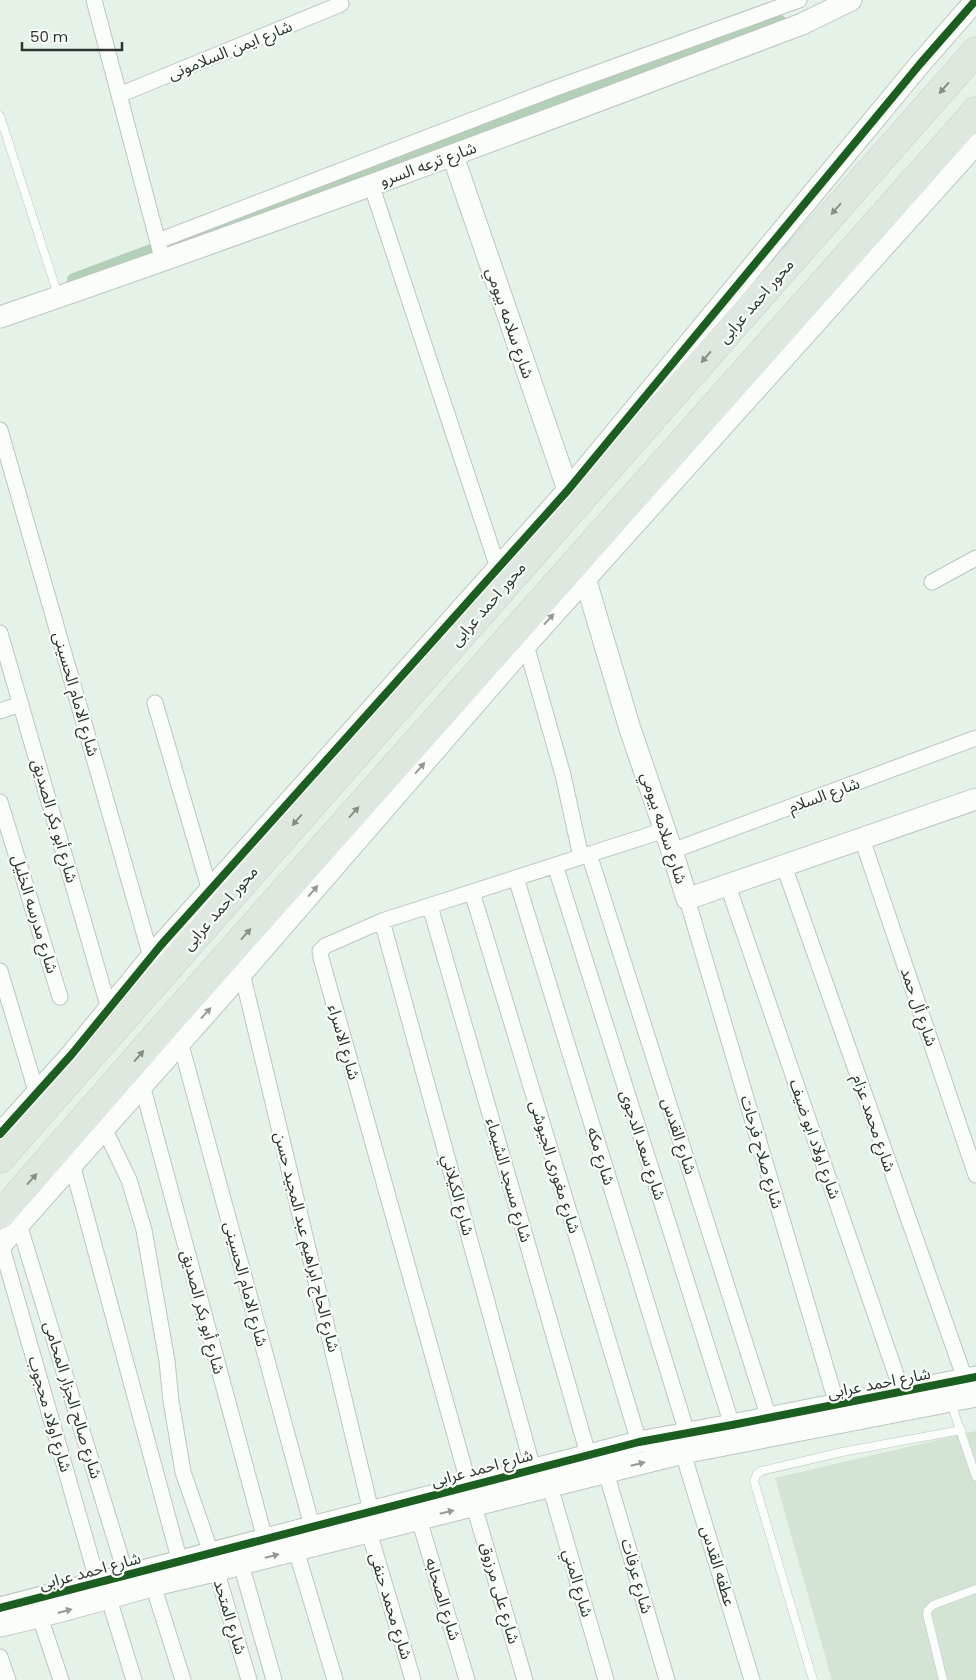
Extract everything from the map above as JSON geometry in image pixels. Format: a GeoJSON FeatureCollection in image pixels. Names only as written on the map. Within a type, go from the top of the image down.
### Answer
{"type":"FeatureCollection","features":[{"type":"Feature","properties":{"kind":"highway","name":"محور احمد عرابى"},"geometry":{"type":"LineString","coordinates":[[0,1159],[976,51]]}},
{"type":"Feature","properties":{"kind":"highway"},"geometry":{"type":"LineString","coordinates":[[9,1220],[177,1011],[976,112]]}},
{"type":"Feature","properties":{"kind":"street"},"geometry":{"type":"LineString","coordinates":[[94,0],[160,251]]}},
{"type":"Feature","properties":{"kind":"street","name":"شارع ترعه السرو"},"geometry":{"type":"LineString","coordinates":[[0,317],[59,297],[160,251],[553,89],[799,0]]}},
{"type":"Feature","properties":{"kind":"street","name":"شارع ترعه السرو"},"geometry":{"type":"LineString","coordinates":[[160,251],[453,156],[802,24],[851,0]]}},
{"type":"Feature","properties":{"kind":"street"},"geometry":{"type":"LineString","coordinates":[[0,1134],[72,1054],[151,958],[210,891],[568,490],[920,64],[976,0]]}},
{"type":"Feature","properties":{"kind":"street","name":"شارع ايمن السلامونى"},"geometry":{"type":"LineString","coordinates":[[119,96],[341,4]]}},
{"type":"Feature","properties":{"kind":"street"},"geometry":{"type":"LineString","coordinates":[[1,1245],[9,1220],[72,1164],[242,973],[585,578],[976,144]]}},
{"type":"Feature","properties":{"kind":"street","name":"شارع سلامه بيومي"},"geometry":{"type":"LineString","coordinates":[[453,156],[568,490]]}},
{"type":"Feature","properties":{"kind":"street"},"geometry":{"type":"LineString","coordinates":[[371,184],[498,568]]}},
{"type":"Feature","properties":{"kind":"street","name":"شارع الامام الحسينى"},"geometry":{"type":"LineString","coordinates":[[0,430],[151,958]]}},
{"type":"Feature","properties":{"kind":"street"},"geometry":{"type":"LineString","coordinates":[[932,582],[976,558]]}},
{"type":"Feature","properties":{"kind":"street","name":"شارع سلامه بيومي"},"geometry":{"type":"LineString","coordinates":[[585,578],[630,729],[687,899],[976,799]]}},
{"type":"Feature","properties":{"kind":"street","name":"شارع أبو بكر الصديق"},"geometry":{"type":"LineString","coordinates":[[0,632],[109,1009]]}},
{"type":"Feature","properties":{"kind":"street","name":"شارع القدس"},"geometry":{"type":"LineString","coordinates":[[526,645],[585,856],[769,1418]]}},
{"type":"Feature","properties":{"kind":"street"},"geometry":{"type":"LineString","coordinates":[[155,703],[210,891]]}},
{"type":"Feature","properties":{"kind":"street"},"geometry":{"type":"LineString","coordinates":[[0,711],[21,704]]}},
{"type":"Feature","properties":{"kind":"street","name":"شارع السلام"},"geometry":{"type":"LineString","coordinates":[[672,851],[976,738]]}},
{"type":"Feature","properties":{"kind":"street","name":"شارع مدرسه الخليل"},"geometry":{"type":"LineString","coordinates":[[0,802],[60,997]]}},
{"type":"Feature","properties":{"kind":"street","name":"شارع الاسراء"},"geometry":{"type":"LineString","coordinates":[[472,1496],[320,952],[325,946],[382,922],[665,830]]}},
{"type":"Feature","properties":{"kind":"street","name":"شارع أل حمد"},"geometry":{"type":"LineString","coordinates":[[862,839],[976,1175]]}},
{"type":"Feature","properties":{"kind":"street","name":"شارع سعد الدجوى"},"geometry":{"type":"LineString","coordinates":[[555,865],[732,1425]]}},
{"type":"Feature","properties":{"kind":"street","name":"شارع محمد عزام"},"geometry":{"type":"LineString","coordinates":[[784,866],[972,1384]]}},
{"type":"Feature","properties":{"kind":"street","name":"شارع مكه"},"geometry":{"type":"LineString","coordinates":[[516,878],[685,1443]]}},
{"type":"Feature","properties":{"kind":"street","name":"شارع اولاد ابو ضيف"},"geometry":{"type":"LineString","coordinates":[[728,886],[902,1392]]}},
{"type":"Feature","properties":{"kind":"street","name":"شارع مغورى الجيوشى"},"geometry":{"type":"LineString","coordinates":[[472,892],[639,1442]]}},
{"type":"Feature","properties":{"kind":"street","name":"شارع صلاح فرحات"},"geometry":{"type":"LineString","coordinates":[[687,899],[836,1405]]}},
{"type":"Feature","properties":{"kind":"street","name":"شارع مسجد الشيماء"},"geometry":{"type":"LineString","coordinates":[[430,906],[588,1454]]}},
{"type":"Feature","properties":{"kind":"street","name":"شارع الكيلاني"},"geometry":{"type":"LineString","coordinates":[[382,922],[533,1469]]}},
{"type":"Feature","properties":{"kind":"street"},"geometry":{"type":"LineString","coordinates":[[0,971],[37,1094]]}},
{"type":"Feature","properties":{"kind":"street","name":"شارع الحاج ابراهيم عبد المجيد حسن"},"geometry":{"type":"LineString","coordinates":[[242,973],[370,1521]]}},
{"type":"Feature","properties":{"kind":"street","name":"شارع الامام الحسينى"},"geometry":{"type":"LineString","coordinates":[[180,1041],[312,1526]]}},
{"type":"Feature","properties":{"kind":"street","name":"شارع أبو بكر الصديق"},"geometry":{"type":"LineString","coordinates":[[142,1085],[265,1539]]}},
{"type":"Feature","properties":{"kind":"street","name":"شارع المتحد"},"geometry":{"type":"LineString","coordinates":[[104,1128],[129,1180],[144,1230],[167,1361],[171,1401],[183,1472],[214,1562],[249,1680]]}},
{"type":"Feature","properties":{"kind":"street"},"geometry":{"type":"LineString","coordinates":[[72,1164],[180,1562]]}},
{"type":"Feature","properties":{"kind":"street","name":"شارع صالح الجزار المحامى"},"geometry":{"type":"LineString","coordinates":[[9,1220],[126,1575]]}},
{"type":"Feature","properties":{"kind":"street","name":"شارع اولاد محجوب"},"geometry":{"type":"LineString","coordinates":[[1,1245],[104,1591],[134,1680]]}},
{"type":"Feature","properties":{"kind":"street","name":"شارع احمد عرابى"},"geometry":{"type":"LineString","coordinates":[[0,1608],[153,1585],[214,1562],[265,1539],[312,1526],[419,1519],[533,1469],[639,1442],[685,1443],[947,1393],[972,1384]]}},
{"type":"Feature","properties":{"kind":"street","name":"شارع احمد عرابى"},"geometry":{"type":"LineString","coordinates":[[0,1626],[40,1617],[104,1591],[126,1575],[180,1562],[241,1564],[296,1550],[370,1521],[472,1496],[550,1486],[606,1472],[732,1425],[902,1392],[947,1393]]}},
{"type":"Feature","properties":{"kind":"street","name":"عطفه القدس"},"geometry":{"type":"LineString","coordinates":[[685,1443],[752,1680]]}},
{"type":"Feature","properties":{"kind":"street"},"geometry":{"type":"LineString","coordinates":[[566,1460],[572,1480]]}},
{"type":"Feature","properties":{"kind":"street","name":"شارع عرفات"},"geometry":{"type":"LineString","coordinates":[[606,1472],[667,1680]]}},
{"type":"Feature","properties":{"kind":"street","name":"شارع المني"},"geometry":{"type":"LineString","coordinates":[[550,1486],[606,1680]]}},
{"type":"Feature","properties":{"kind":"street","name":"شارع على مرزوق"},"geometry":{"type":"LineString","coordinates":[[472,1496],[525,1680]]}},
{"type":"Feature","properties":{"kind":"street","name":"شارع الصحابه"},"geometry":{"type":"LineString","coordinates":[[419,1519],[467,1680]]}},
{"type":"Feature","properties":{"kind":"street","name":"شارع محمد حنفى"},"geometry":{"type":"LineString","coordinates":[[370,1521],[413,1680]]}},
{"type":"Feature","properties":{"kind":"street"},"geometry":{"type":"LineString","coordinates":[[296,1550],[335,1680]]}},
{"type":"Feature","properties":{"kind":"street"},"geometry":{"type":"LineString","coordinates":[[241,1564],[274,1680]]}},
{"type":"Feature","properties":{"kind":"street"},"geometry":{"type":"LineString","coordinates":[[153,1585],[183,1680]]}},
{"type":"Feature","properties":{"kind":"street"},"geometry":{"type":"LineString","coordinates":[[40,1617],[61,1680]]}},
{"type":"Feature","properties":{"kind":"street"},"geometry":{"type":"LineString","coordinates":[[0,1657],[8,1680]]}},
{"type":"Feature","properties":{"kind":"lane"},"geometry":{"type":"LineString","coordinates":[[0,116],[59,297]]}},
{"type":"Feature","properties":{"kind":"lane"},"geometry":{"type":"LineString","coordinates":[[947,1393],[976,1477]]}},
{"type":"Feature","properties":{"kind":"lane"},"geometry":{"type":"LineString","coordinates":[[813,1680],[754,1481],[757,1474],[761,1471],[842,1452],[961,1430]]}},
{"type":"Feature","properties":{"kind":"lane"},"geometry":{"type":"LineString","coordinates":[[943,1680],[927,1614],[928,1610],[933,1605],[976,1589]]}},
{"type":"Feature","properties":{"kind":"green space"},"geometry":{"type":"Polygon","coordinates":[[[976,1431],[976,1680],[832,1680],[775,1478],[976,1431]]]}},
{"type":"Feature","properties":{"kind":"waterway"},"geometry":{"type":"LineString","coordinates":[[171,244],[780,22]]}},
{"type":"Feature","properties":{"kind":"waterway"},"geometry":{"type":"LineString","coordinates":[[74,280],[154,250]]}},
{"type":"Feature","properties":{"kind":"cycle path"},"geometry":{"type":"LineString","coordinates":[[0,1134],[72,1054],[161,945],[568,490],[920,64],[976,0]]}},
{"type":"Feature","properties":{"kind":"cycle path"},"geometry":{"type":"LineString","coordinates":[[0,1608],[639,1442],[976,1377]]}}]}
